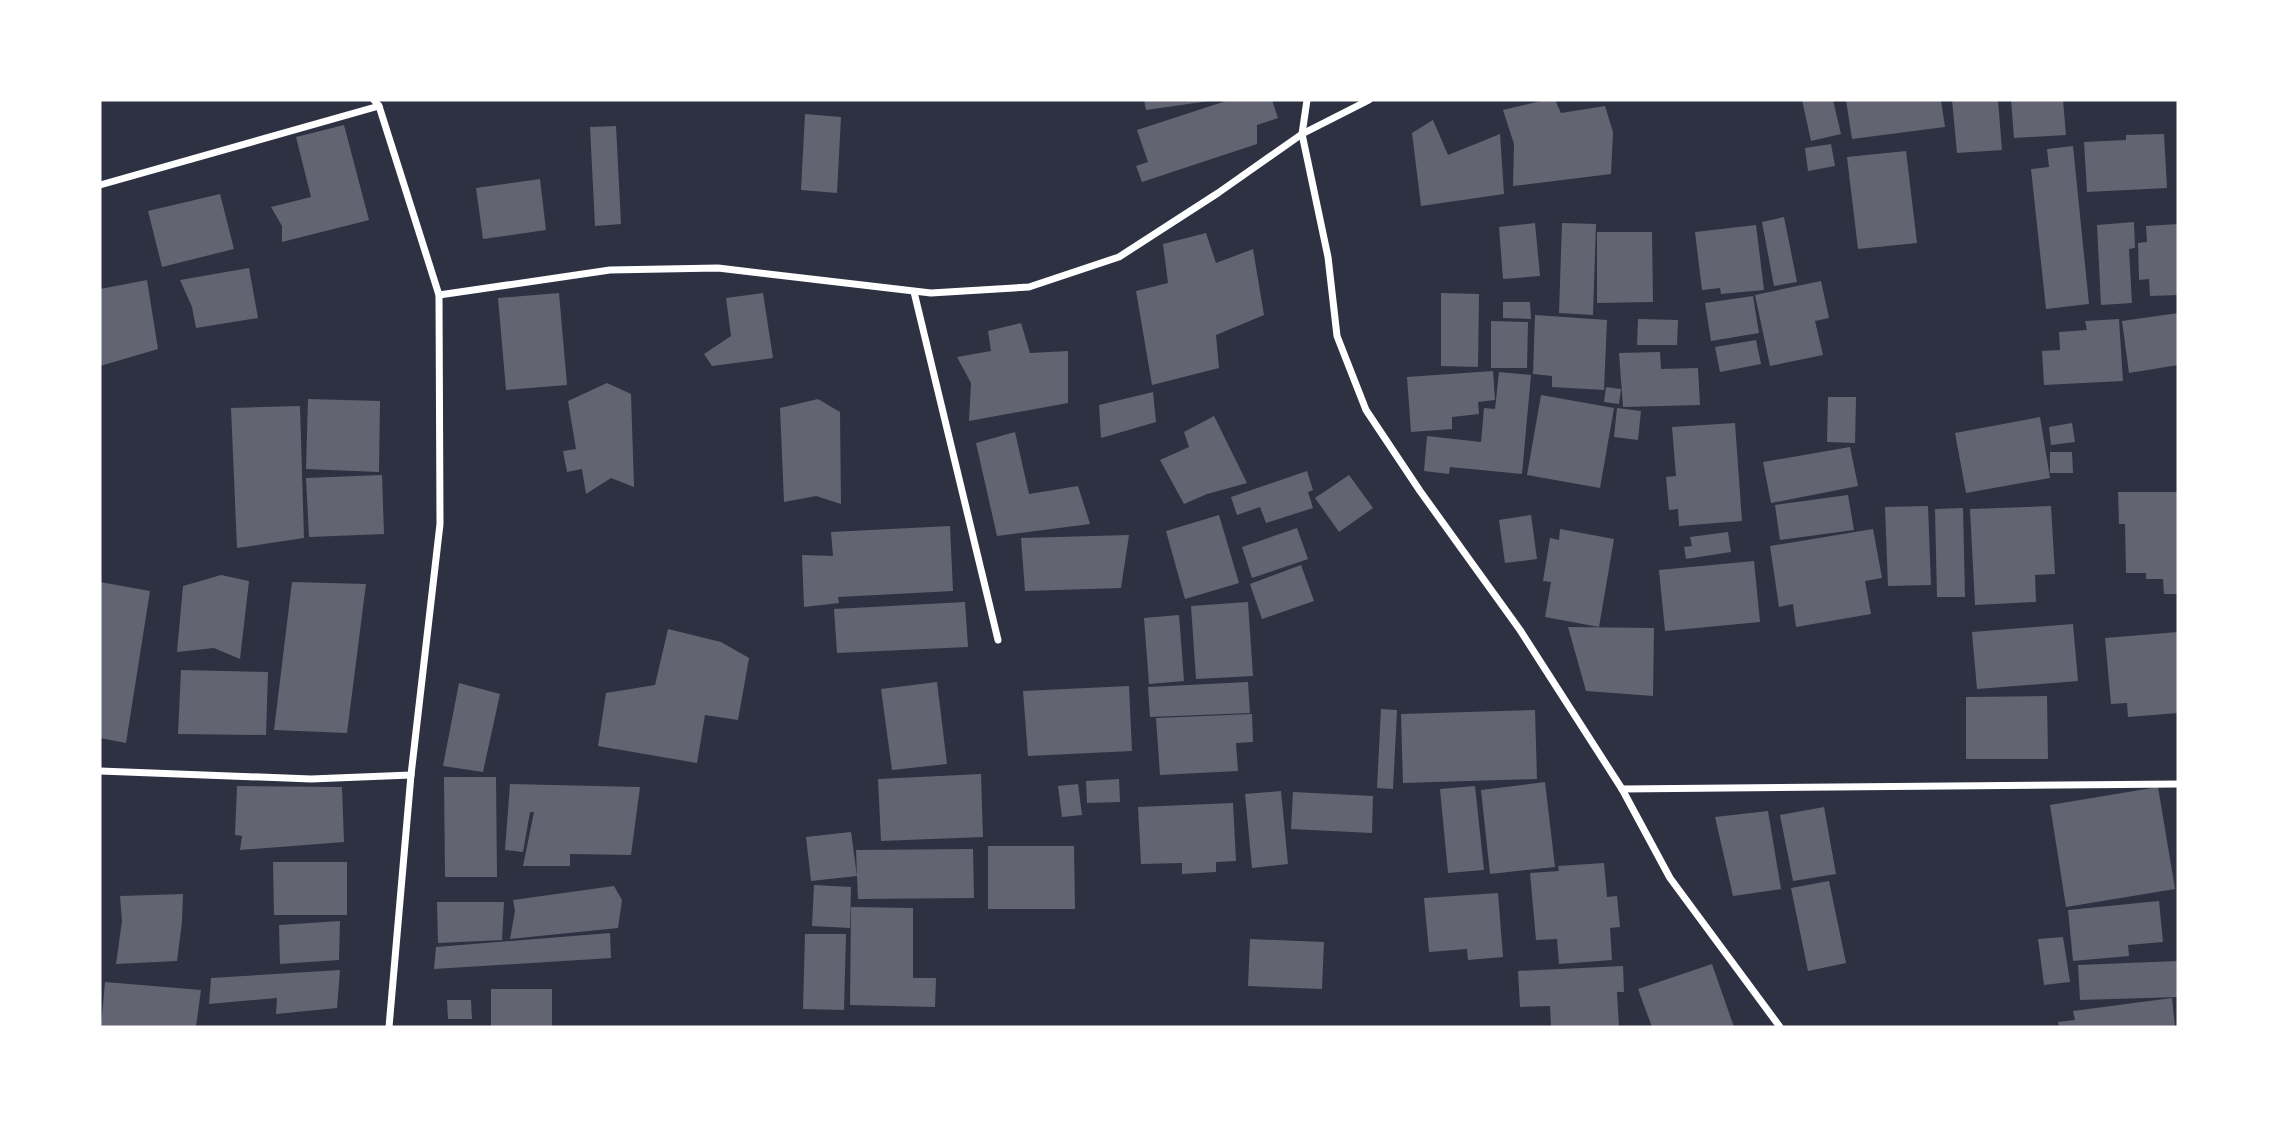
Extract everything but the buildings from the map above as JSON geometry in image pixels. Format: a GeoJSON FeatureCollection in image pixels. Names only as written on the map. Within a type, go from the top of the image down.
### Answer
{"type":"FeatureCollection","features":[{"type":"Feature","properties":{"kind":"street"},"geometry":{"type":"LineString","coordinates":[[1307,100],[1303,134],[1328,257],[1337,336],[1366,410],[1420,491],[1520,630],[1622,789],[1670,878],[1780,1027]]}},
{"type":"Feature","properties":{"kind":"street"},"geometry":{"type":"LineString","coordinates":[[439,295],[610,270],[718,268],[914,292],[1028,287],[1119,257],[1303,134],[1368,100]]}},
{"type":"Feature","properties":{"kind":"street"},"geometry":{"type":"LineString","coordinates":[[100,185],[377,103],[439,295],[440,524],[411,775],[389,1027]]}},
{"type":"Feature","properties":{"kind":"street"},"geometry":{"type":"LineString","coordinates":[[914,292],[998,640]]}},
{"type":"Feature","properties":{"kind":"street"},"geometry":{"type":"LineString","coordinates":[[100,771],[311,779],[411,775]]}},
{"type":"Feature","properties":{"kind":"street"},"geometry":{"type":"LineString","coordinates":[[1622,789],[2178,785]]}}]}
